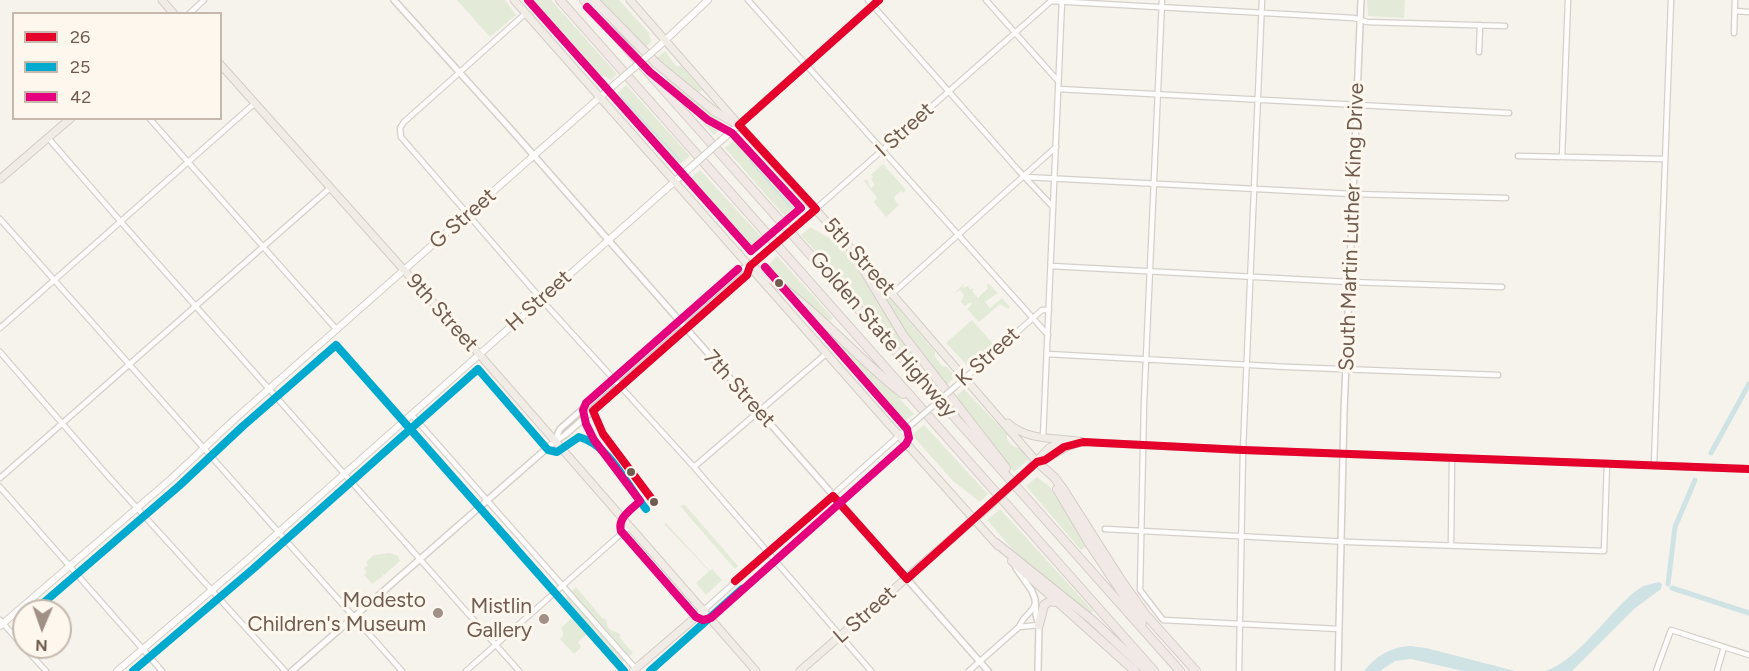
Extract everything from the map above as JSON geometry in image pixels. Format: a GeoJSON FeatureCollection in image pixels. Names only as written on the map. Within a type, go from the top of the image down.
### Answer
{"type":"FeatureCollection","features":[{"type":"Feature","properties":{"kind":"highway","name":"Golden State Highway"},"geometry":{"type":"LineString","coordinates":[[560,0],[1154,671]]}},
{"type":"Feature","properties":{"kind":"highway","name":"Golden State Highway"},"geometry":{"type":"LineString","coordinates":[[584,0],[1180,671]]}},
{"type":"Feature","properties":{"kind":"highway"},"geometry":{"type":"LineString","coordinates":[[594,0],[657,64],[714,111],[739,124]]}},
{"type":"Feature","properties":{"kind":"highway"},"geometry":{"type":"LineString","coordinates":[[851,249],[909,343],[1033,506]]}},
{"type":"Feature","properties":{"kind":"highway"},"geometry":{"type":"LineString","coordinates":[[750,266],[778,285],[836,332],[890,384],[918,406]]}},
{"type":"Feature","properties":{"kind":"highway"},"geometry":{"type":"LineString","coordinates":[[1037,462],[1059,492],[1099,559],[1158,646]]}},
{"type":"Feature","properties":{"kind":"highway"},"geometry":{"type":"LineString","coordinates":[[1037,462],[1054,477],[1063,489],[1119,578],[1145,614],[1196,671]]}},
{"type":"Feature","properties":{"kind":"highway"},"geometry":{"type":"LineString","coordinates":[[996,543],[1092,620],[1147,671]]}},
{"type":"Feature","properties":{"kind":"highway"},"geometry":{"type":"LineString","coordinates":[[1012,561],[1135,671]]}},
{"type":"Feature","properties":{"kind":"highway"},"geometry":{"type":"LineString","coordinates":[[1039,625],[1044,605],[1050,601],[1058,603]]}},
{"type":"Feature","properties":{"kind":"main road"},"geometry":{"type":"LineString","coordinates":[[162,0],[172,12]]}},
{"type":"Feature","properties":{"kind":"main road"},"geometry":{"type":"LineString","coordinates":[[514,0],[1012,561]]}},
{"type":"Feature","properties":{"kind":"main road","name":"5th Street"},"geometry":{"type":"LineString","coordinates":[[630,0],[892,294],[1037,462]]}},
{"type":"Feature","properties":{"kind":"main road","name":"G Street"},"geometry":{"type":"LineString","coordinates":[[1,623],[172,478],[204,447],[666,40],[708,0]]}},
{"type":"Feature","properties":{"kind":"main road","name":"H Street"},"geometry":{"type":"LineString","coordinates":[[117,671],[675,182],[870,3],[879,0]]}},
{"type":"Feature","properties":{"kind":"main road","name":"9th Street"},"geometry":{"type":"LineString","coordinates":[[222,66],[479,354],[756,671]]}},
{"type":"Feature","properties":{"kind":"main road"},"geometry":{"type":"LineString","coordinates":[[0,179],[69,120]]}},
{"type":"Feature","properties":{"kind":"main road"},"geometry":{"type":"LineString","coordinates":[[991,407],[1023,434],[1083,442],[1749,469]]}},
{"type":"Feature","properties":{"kind":"main road","name":"L Street"},"geometry":{"type":"LineString","coordinates":[[800,671],[974,520],[1037,462],[1040,455],[1065,440]]}},
{"type":"Feature","properties":{"kind":"main road","name":"L Street"},"geometry":{"type":"LineString","coordinates":[[1037,462],[1045,460],[1064,447],[1083,442]]}},
{"type":"Feature","properties":{"kind":"main road","name":"K Street"},"geometry":{"type":"LineString","coordinates":[[634,670],[704,610]]}},
{"type":"Feature","properties":{"kind":"street"},"geometry":{"type":"LineString","coordinates":[[191,12],[204,0]]}},
{"type":"Feature","properties":{"kind":"street","name":"7th Street"},"geometry":{"type":"LineString","coordinates":[[394,0],[988,671]]}},
{"type":"Feature","properties":{"kind":"street"},"geometry":{"type":"LineString","coordinates":[[748,0],[1048,335]]}},
{"type":"Feature","properties":{"kind":"street"},"geometry":{"type":"LineString","coordinates":[[986,0],[1059,81]]}},
{"type":"Feature","properties":{"kind":"street"},"geometry":{"type":"LineString","coordinates":[[1044,438],[1062,0],[1367,22],[1505,26]]}},
{"type":"Feature","properties":{"kind":"street","name":"I Street"},"geometry":{"type":"LineString","coordinates":[[554,442],[560,429],[741,269],[750,266],[816,209],[1048,2],[1062,0]]}},
{"type":"Feature","properties":{"kind":"street"},"geometry":{"type":"LineString","coordinates":[[1162,0],[1146,359],[1140,590],[1163,620],[1339,630]]}},
{"type":"Feature","properties":{"kind":"street"},"geometry":{"type":"LineString","coordinates":[[1239,671],[1246,364],[1263,0]]}},
{"type":"Feature","properties":{"kind":"street","name":"South Martin Luther King Drive"},"geometry":{"type":"LineString","coordinates":[[1338,671],[1343,453],[1361,0]]}},
{"type":"Feature","properties":{"kind":"street"},"geometry":{"type":"LineString","coordinates":[[1562,157],[1568,0]]}},
{"type":"Feature","properties":{"kind":"street"},"geometry":{"type":"LineString","coordinates":[[1654,465],[1671,0]]}},
{"type":"Feature","properties":{"kind":"street"},"geometry":{"type":"LineString","coordinates":[[1734,33],[1735,0]]}},
{"type":"Feature","properties":{"kind":"street"},"geometry":{"type":"LineString","coordinates":[[870,3],[1053,207]]}},
{"type":"Feature","properties":{"kind":"street"},"geometry":{"type":"LineString","coordinates":[[1735,11],[1749,12]]}},
{"type":"Feature","properties":{"kind":"street"},"geometry":{"type":"LineString","coordinates":[[526,13],[404,122],[400,128],[401,137],[541,299],[694,467],[871,671]]}},
{"type":"Feature","properties":{"kind":"street"},"geometry":{"type":"LineString","coordinates":[[1479,52],[1480,25]]}},
{"type":"Feature","properties":{"kind":"street"},"geometry":{"type":"LineString","coordinates":[[1058,89],[1509,112]]}},
{"type":"Feature","properties":{"kind":"street"},"geometry":{"type":"LineString","coordinates":[[0,328],[255,103]]}},
{"type":"Feature","properties":{"kind":"street"},"geometry":{"type":"LineString","coordinates":[[151,120],[337,330]]}},
{"type":"Feature","properties":{"kind":"street"},"geometry":{"type":"LineString","coordinates":[[49,138],[519,671]]}},
{"type":"Feature","properties":{"kind":"street"},"geometry":{"type":"LineString","coordinates":[[892,294],[1056,147]]}},
{"type":"Feature","properties":{"kind":"street"},"geometry":{"type":"LineString","coordinates":[[1518,156],[1665,159]]}},
{"type":"Feature","properties":{"kind":"street"},"geometry":{"type":"LineString","coordinates":[[1025,177],[1353,194],[1506,198]]}},
{"type":"Feature","properties":{"kind":"street"},"geometry":{"type":"LineString","coordinates":[[0,478],[330,188]]}},
{"type":"Feature","properties":{"kind":"street"},"geometry":{"type":"LineString","coordinates":[[0,219],[402,671]]}},
{"type":"Feature","properties":{"kind":"street","name":"I Street"},"geometry":{"type":"LineString","coordinates":[[292,671],[554,442],[566,435],[747,275],[750,266]]}},
{"type":"Feature","properties":{"kind":"street"},"geometry":{"type":"LineString","coordinates":[[1051,266],[1349,282],[1502,287]]}},
{"type":"Feature","properties":{"kind":"street","name":"K Street"},"geometry":{"type":"LineString","coordinates":[[704,610],[1032,318],[1042,310],[1049,310]]}},
{"type":"Feature","properties":{"kind":"street"},"geometry":{"type":"LineString","coordinates":[[0,352],[285,671]]}},
{"type":"Feature","properties":{"kind":"street"},"geometry":{"type":"LineString","coordinates":[[694,467],[827,353]]}},
{"type":"Feature","properties":{"kind":"street"},"geometry":{"type":"LineString","coordinates":[[1047,354],[1346,370],[1498,375]]}},
{"type":"Feature","properties":{"kind":"street"},"geometry":{"type":"LineString","coordinates":[[411,414],[634,670]]}},
{"type":"Feature","properties":{"kind":"street"},"geometry":{"type":"LineString","coordinates":[[1451,546],[1452,457]]}},
{"type":"Feature","properties":{"kind":"street"},"geometry":{"type":"LineString","coordinates":[[1106,529],[1340,542],[1604,551],[1608,463]]}},
{"type":"Feature","properties":{"kind":"street"},"geometry":{"type":"LineString","coordinates":[[0,487],[162,671]]}},
{"type":"Feature","properties":{"kind":"street"},"geometry":{"type":"LineString","coordinates":[[466,671],[630,526]]}},
{"type":"Feature","properties":{"kind":"street"},"geometry":{"type":"LineString","coordinates":[[1012,561],[1032,591],[1036,602],[1039,625],[1038,671]]}},
{"type":"Feature","properties":{"kind":"street"},"geometry":{"type":"LineString","coordinates":[[969,671],[1020,627],[1036,602]]}},
{"type":"Feature","properties":{"kind":"street"},"geometry":{"type":"LineString","coordinates":[[1,623],[12,634]]}},
{"type":"Feature","properties":{"kind":"street"},"geometry":{"type":"LineString","coordinates":[[1020,627],[1039,625]]}},
{"type":"Feature","properties":{"kind":"street"},"geometry":{"type":"LineString","coordinates":[[1656,671],[1671,630],[1749,655]]}},
{"type":"Feature","properties":{"kind":"street"},"geometry":{"type":"LineString","coordinates":[[1717,671],[1724,647]]}},
{"type":"Feature","properties":{"kind":"street"},"geometry":{"type":"LineString","coordinates":[[35,659],[46,671]]}},
{"type":"Feature","properties":{"kind":"green space"},"geometry":{"type":"Polygon","coordinates":[[[457,0],[505,0],[516,15],[490,37],[457,0]]]}},
{"type":"Feature","properties":{"kind":"green space"},"geometry":{"type":"Polygon","coordinates":[[[527,0],[551,0],[617,74],[611,80],[586,67],[527,0]]]}},
{"type":"Feature","properties":{"kind":"green space"},"geometry":{"type":"Polygon","coordinates":[[[599,0],[619,0],[649,33],[651,42],[646,47],[599,0]]]}},
{"type":"Feature","properties":{"kind":"green space"},"geometry":{"type":"Polygon","coordinates":[[[1367,0],[1405,0],[1404,18],[1368,16],[1367,0]]]}},
{"type":"Feature","properties":{"kind":"green space"},"geometry":{"type":"Polygon","coordinates":[[[665,51],[676,66],[681,66],[702,90],[699,93],[657,58],[665,51]]]}},
{"type":"Feature","properties":{"kind":"green space"},"geometry":{"type":"Polygon","coordinates":[[[669,77],[724,125],[714,135],[665,80],[669,77]]]}},
{"type":"Feature","properties":{"kind":"green space"},"geometry":{"type":"Polygon","coordinates":[[[626,85],[690,156],[681,164],[656,146],[613,97],[626,85]]]}},
{"type":"Feature","properties":{"kind":"green space"},"geometry":{"type":"Polygon","coordinates":[[[736,138],[742,139],[798,202],[796,212],[788,220],[725,148],[736,138]]]}},
{"type":"Feature","properties":{"kind":"green space"},"geometry":{"type":"Polygon","coordinates":[[[883,164],[906,190],[895,196],[894,199],[899,205],[886,217],[874,202],[877,198],[864,181],[866,179],[871,188],[875,185],[871,175],[883,164]]]}},
{"type":"Feature","properties":{"kind":"green space"},"geometry":{"type":"Polygon","coordinates":[[[700,170],[765,241],[754,250],[749,251],[742,244],[735,231],[725,224],[691,186],[690,179],[700,170]]]}},
{"type":"Feature","properties":{"kind":"green space"},"geometry":{"type":"Polygon","coordinates":[[[810,227],[840,244],[912,352],[908,355],[801,235],[810,227]]]}},
{"type":"Feature","properties":{"kind":"green space"},"geometry":{"type":"Polygon","coordinates":[[[777,256],[833,318],[828,322],[766,268],[777,256]]]}},
{"type":"Feature","properties":{"kind":"green space"},"geometry":{"type":"Polygon","coordinates":[[[965,283],[962,288],[968,286],[970,290],[972,288],[978,298],[988,288],[988,283],[998,293],[985,302],[990,308],[1002,298],[1010,307],[1008,309],[1000,304],[979,322],[967,309],[972,304],[970,302],[965,306],[961,302],[964,295],[960,290],[954,293],[965,283]]]}},
{"type":"Feature","properties":{"kind":"green space"},"geometry":{"type":"Polygon","coordinates":[[[881,288],[935,352],[935,357],[942,366],[947,367],[955,376],[946,386],[907,334],[879,289],[881,288]]]}},
{"type":"Feature","properties":{"kind":"green space"},"geometry":{"type":"Polygon","coordinates":[[[806,312],[877,375],[914,414],[905,421],[879,402],[803,315],[806,312]]]}},
{"type":"Feature","properties":{"kind":"green space"},"geometry":{"type":"Polygon","coordinates":[[[972,320],[994,345],[969,367],[980,354],[967,365],[946,343],[972,320]]]}},
{"type":"Feature","properties":{"kind":"green space"},"geometry":{"type":"Polygon","coordinates":[[[964,389],[1007,434],[1007,440],[1014,447],[1020,448],[1029,459],[1014,472],[955,397],[964,389]]]}},
{"type":"Feature","properties":{"kind":"green space"},"geometry":{"type":"Polygon","coordinates":[[[924,425],[988,494],[980,502],[953,481],[912,435],[924,425]]]}},
{"type":"Feature","properties":{"kind":"green space"},"geometry":{"type":"Polygon","coordinates":[[[1037,477],[1050,487],[1086,547],[1081,550],[1026,486],[1037,477]]]}},
{"type":"Feature","properties":{"kind":"green space"},"geometry":{"type":"Polygon","coordinates":[[[685,505],[738,566],[735,569],[680,506],[685,505]]]}},
{"type":"Feature","properties":{"kind":"green space"},"geometry":{"type":"Polygon","coordinates":[[[1000,509],[1093,611],[1090,614],[1021,559],[987,520],[1000,509]]]}},
{"type":"Feature","properties":{"kind":"green space"},"geometry":{"type":"Polygon","coordinates":[[[666,523],[710,571],[712,569],[722,580],[706,595],[696,583],[709,571],[664,524],[666,523]]]}},
{"type":"Feature","properties":{"kind":"green space"},"geometry":{"type":"Polygon","coordinates":[[[390,553],[398,556],[400,561],[384,575],[381,572],[383,576],[372,584],[364,575],[367,572],[364,568],[368,565],[366,562],[374,555],[390,553]]]}},
{"type":"Feature","properties":{"kind":"green space"},"geometry":{"type":"Polygon","coordinates":[[[576,587],[603,619],[605,618],[609,629],[620,634],[620,638],[633,653],[621,664],[590,634],[578,642],[581,647],[574,654],[560,639],[563,636],[561,628],[574,616],[562,602],[576,587]]]}},
{"type":"Feature","properties":{"kind":"shaded area"},"geometry":{"type":"Polygon","coordinates":[[[1659,582],[1662,584],[1661,589],[1634,609],[1572,671],[1545,671],[1569,658],[1633,593],[1643,586],[1659,582]]]}},
{"type":"Feature","properties":{"kind":"shaded area"},"geometry":{"type":"Polygon","coordinates":[[[1410,646],[1515,671],[1463,671],[1411,659],[1395,661],[1380,671],[1364,671],[1384,653],[1410,646]]]}},
{"type":"Feature","properties":{"kind":"waterway"},"geometry":{"type":"LineString","coordinates":[[614,99],[621,97],[681,161]]}},
{"type":"Feature","properties":{"kind":"waterway"},"geometry":{"type":"LineString","coordinates":[[755,153],[750,161],[791,208]]}},
{"type":"Feature","properties":{"kind":"waterway"},"geometry":{"type":"LineString","coordinates":[[1711,453],[1749,384]]}},
{"type":"Feature","properties":{"kind":"waterway"},"geometry":{"type":"LineString","coordinates":[[1668,584],[1675,527],[1695,480]]}},
{"type":"Feature","properties":{"kind":"waterway"},"geometry":{"type":"LineString","coordinates":[[1672,588],[1749,613]]}},
{"type":"Feature","properties":{"kind":"transit line","name":"42"},"geometry":{"type":"LineString","coordinates":[[528,0],[751,251],[801,208],[732,133],[708,120],[650,72],[587,7]]}},
{"type":"Feature","properties":{"kind":"transit line","name":"26"},"geometry":{"type":"LineString","coordinates":[[654,502],[603,434],[593,411],[747,275],[750,266],[816,209],[739,125],[879,0]]}},
{"type":"Feature","properties":{"kind":"transit line","name":"42"},"geometry":{"type":"LineString","coordinates":[[738,269],[586,403],[583,410],[586,424],[594,440],[640,501],[623,518],[621,531],[696,617],[703,620],[711,618],[906,444],[909,438],[907,429],[765,267]]}},
{"type":"Feature","properties":{"kind":"transit line","name":"25"},"geometry":{"type":"LineString","coordinates":[[48,599],[179,486],[243,426],[336,345],[624,671]]}},
{"type":"Feature","properties":{"kind":"transit line","name":"25"},"geometry":{"type":"LineString","coordinates":[[133,671],[253,569],[478,369],[548,450],[557,452],[579,437],[590,441],[609,457],[646,509]]}},
{"type":"Feature","properties":{"kind":"transit line","name":"26"},"geometry":{"type":"LineString","coordinates":[[735,581],[833,496],[907,579],[1037,462],[1045,460],[1064,447],[1083,442],[1749,469]]}},
{"type":"Feature","properties":{"kind":"transit line","name":"25"},"geometry":{"type":"LineString","coordinates":[[650,671],[742,589]]}},
{"type":"Feature","properties":{"kind":"place","name":"Modesto Children's Museum"},"geometry":{"type":"Point","coordinates":[438,613]}},
{"type":"Feature","properties":{"kind":"place","name":"Mistlin Gallery"},"geometry":{"type":"Point","coordinates":[544,619]}}]}
